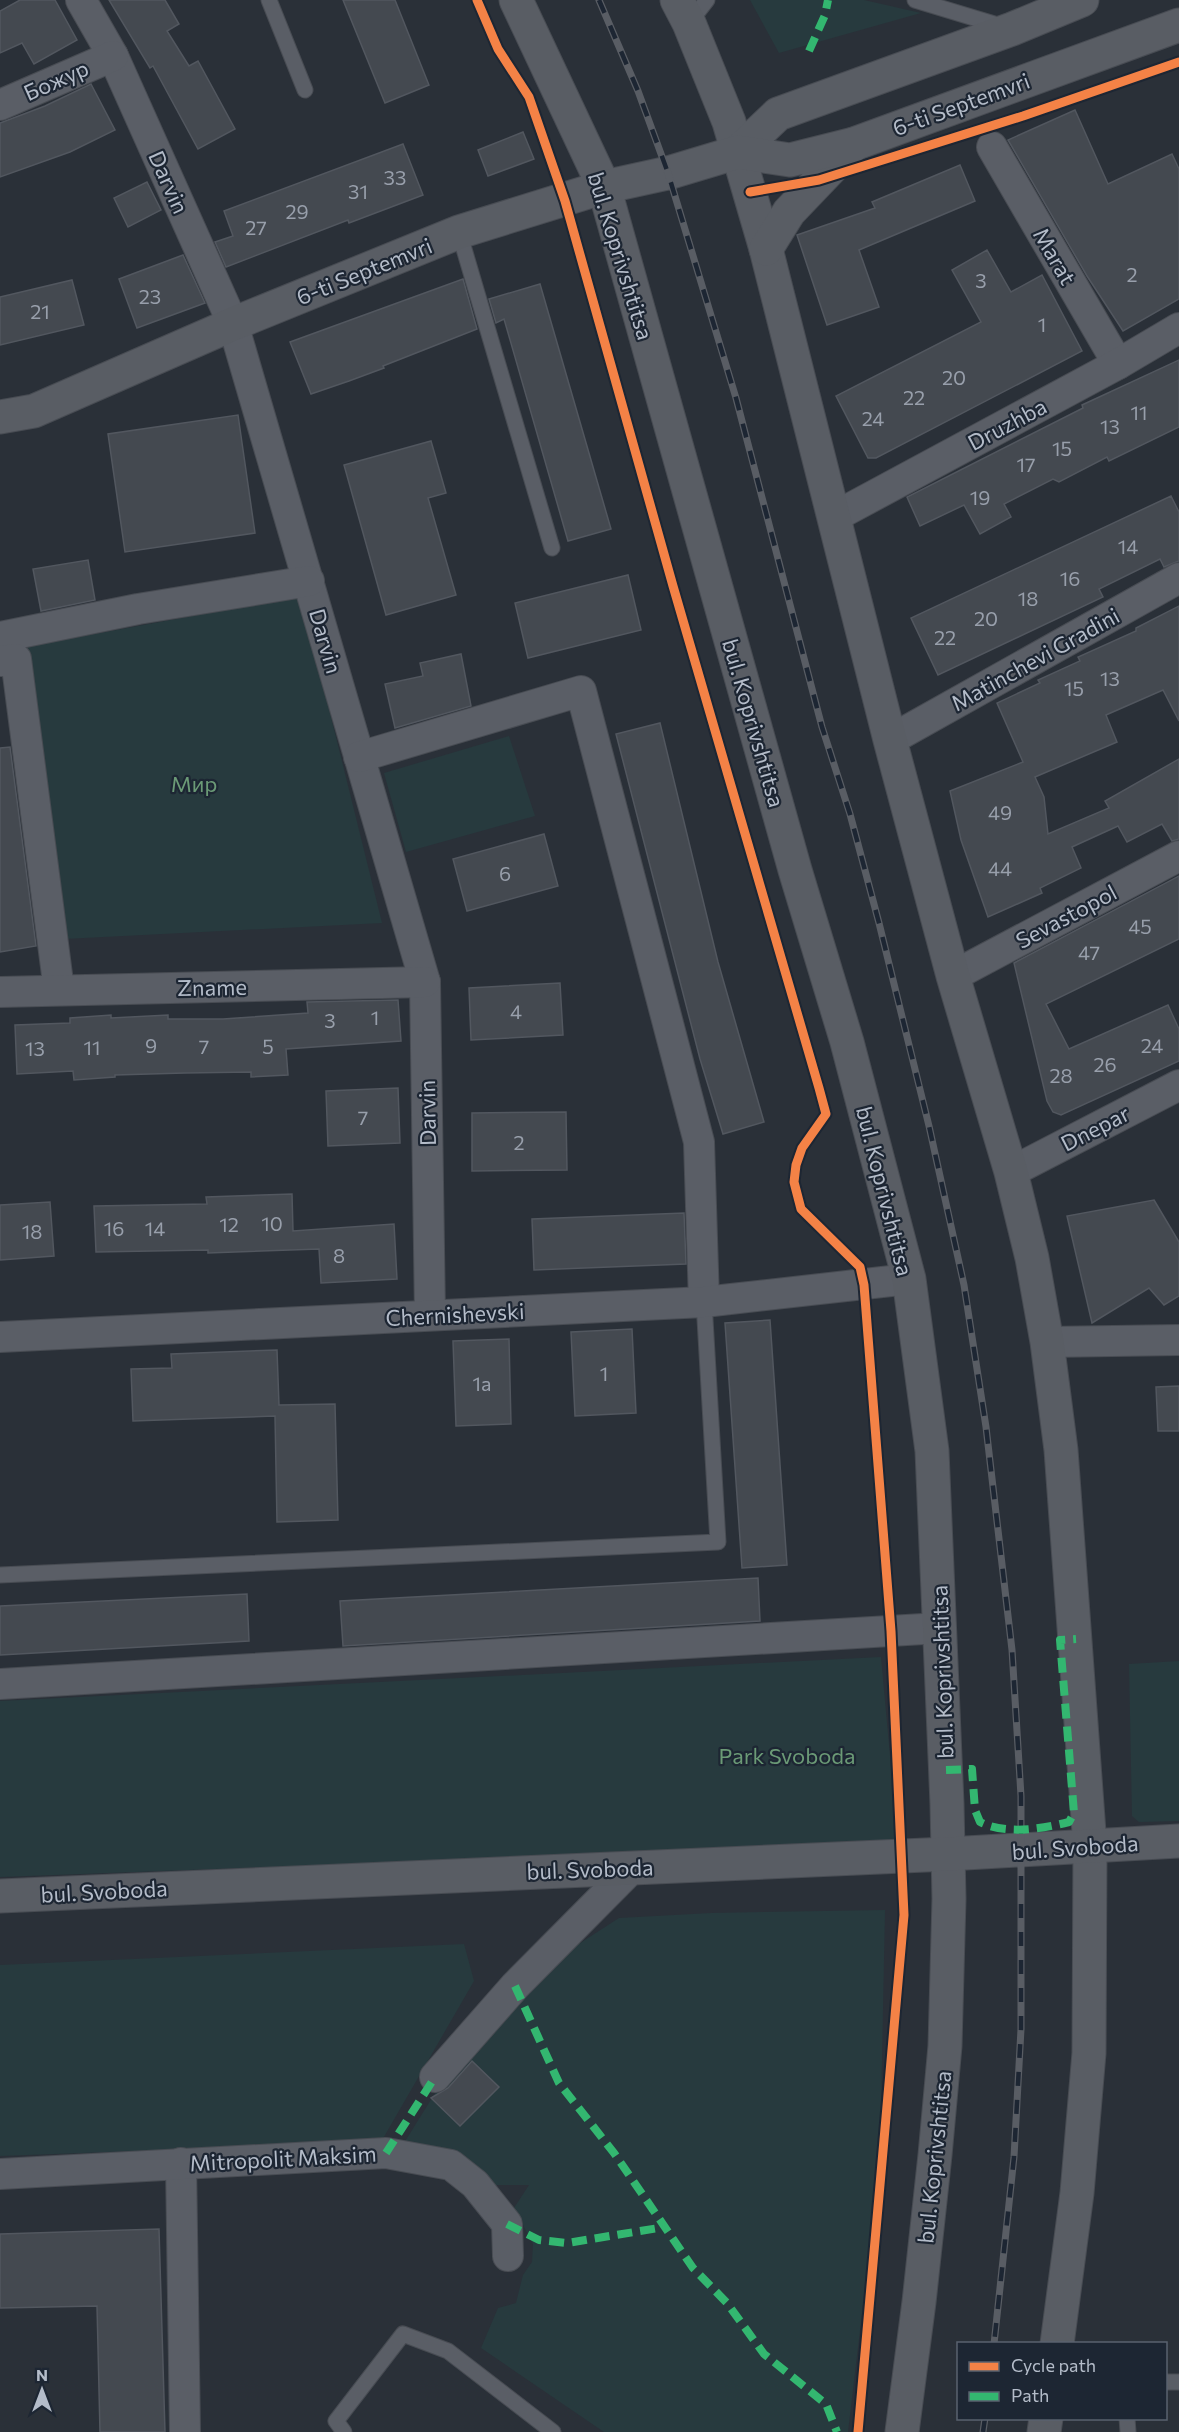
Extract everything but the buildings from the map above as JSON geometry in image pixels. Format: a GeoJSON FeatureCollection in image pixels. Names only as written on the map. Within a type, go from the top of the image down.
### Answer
{"type":"FeatureCollection","features":[{"type":"Feature","properties":{"kind":"main road","name":"bul. Koprivshtitsa"},"geometry":{"type":"LineString","coordinates":[[516,0],[603,187],[792,858],[847,1042],[909,1279],[932,1451],[948,1854],[945,2046],[919,2302],[902,2432]]}},
{"type":"Feature","properties":{"kind":"main road","name":"6-ti Septemvri"},"geometry":{"type":"LineString","coordinates":[[738,152],[778,114],[1012,29],[1082,0]]}},
{"type":"Feature","properties":{"kind":"main road"},"geometry":{"type":"LineString","coordinates":[[691,8],[729,122],[766,249],[890,740],[953,976],[1011,1172],[1032,1258],[1047,1342],[1061,1450],[1090,1846],[1089,2053],[1077,2193],[1057,2342]]}},
{"type":"Feature","properties":{"kind":"main road","name":"6-ti Septemvri"},"geometry":{"type":"LineString","coordinates":[[0,417],[34,411],[233,324],[459,232],[565,201],[603,187],[668,173],[738,152],[790,160],[854,144],[1179,25]]}},
{"type":"Feature","properties":{"kind":"main road"},"geometry":{"type":"LineString","coordinates":[[766,249],[789,212],[854,144]]}},
{"type":"Feature","properties":{"kind":"main road","name":"bul. Svoboda"},"geometry":{"type":"LineString","coordinates":[[0,1896],[948,1854],[1179,1841]]}},
{"type":"Feature","properties":{"kind":"street","name":"Darvin"},"geometry":{"type":"LineString","coordinates":[[81,0],[113,56],[233,324],[425,981],[430,1315]]}},
{"type":"Feature","properties":{"kind":"street","name":"Божур"},"geometry":{"type":"LineString","coordinates":[[0,105],[113,56]]}},
{"type":"Feature","properties":{"kind":"street","name":"Marat"},"geometry":{"type":"LineString","coordinates":[[992,147],[1118,364]]}},
{"type":"Feature","properties":{"kind":"street","name":"Druzhba"},"geometry":{"type":"LineString","coordinates":[[834,517],[1118,364],[1179,328]]}},
{"type":"Feature","properties":{"kind":"street","name":"Matinchevi Gradini"},"geometry":{"type":"LineString","coordinates":[[890,740],[1179,578]]}},
{"type":"Feature","properties":{"kind":"street"},"geometry":{"type":"LineString","coordinates":[[0,637],[138,609],[309,581]]}},
{"type":"Feature","properties":{"kind":"street"},"geometry":{"type":"LineString","coordinates":[[0,661],[16,659],[59,990]]}},
{"type":"Feature","properties":{"kind":"street"},"geometry":{"type":"LineString","coordinates":[[359,757],[581,692],[699,1142],[704,1302]]}},
{"type":"Feature","properties":{"kind":"street","name":"Sevastopol"},"geometry":{"type":"LineString","coordinates":[[953,976],[1179,856]]}},
{"type":"Feature","properties":{"kind":"street","name":"Zname"},"geometry":{"type":"LineString","coordinates":[[0,992],[425,981]]}},
{"type":"Feature","properties":{"kind":"street","name":"Dnepar"},"geometry":{"type":"LineString","coordinates":[[1011,1172],[1179,1085]]}},
{"type":"Feature","properties":{"kind":"street","name":"Chernishevski"},"geometry":{"type":"LineString","coordinates":[[0,1337],[704,1302],[909,1279]]}},
{"type":"Feature","properties":{"kind":"street"},"geometry":{"type":"LineString","coordinates":[[1047,1342],[1179,1340]]}},
{"type":"Feature","properties":{"kind":"street"},"geometry":{"type":"LineString","coordinates":[[0,1684],[940,1628]]}},
{"type":"Feature","properties":{"kind":"street"},"geometry":{"type":"LineString","coordinates":[[435,2077],[514,1986],[633,1868]]}},
{"type":"Feature","properties":{"kind":"street","name":"Mitropolit Maksim"},"geometry":{"type":"LineString","coordinates":[[0,2174],[386,2153],[451,2165],[475,2184],[507,2224],[508,2256]]}},
{"type":"Feature","properties":{"kind":"street"},"geometry":{"type":"LineString","coordinates":[[182,2163],[185,2432]]}},
{"type":"Feature","properties":{"kind":"lane"},"geometry":{"type":"LineString","coordinates":[[269,0],[305,90]]}},
{"type":"Feature","properties":{"kind":"lane"},"geometry":{"type":"LineString","coordinates":[[915,0],[1012,29]]}},
{"type":"Feature","properties":{"kind":"lane"},"geometry":{"type":"LineString","coordinates":[[459,232],[552,548]]}},
{"type":"Feature","properties":{"kind":"lane"},"geometry":{"type":"LineString","coordinates":[[0,1575],[718,1542],[704,1302]]}},
{"type":"Feature","properties":{"kind":"lane"},"geometry":{"type":"LineString","coordinates":[[344,2432],[336,2421],[403,2334],[448,2351],[554,2432]]}},
{"type":"Feature","properties":{"kind":"green space"},"geometry":{"type":"Polygon","coordinates":[[[750,0],[864,0],[921,13],[779,53],[750,0]]]}},
{"type":"Feature","properties":{"kind":"green space","name":"Мир"},"geometry":{"type":"Polygon","coordinates":[[[301,596],[382,923],[64,939],[24,647],[301,596]]]}},
{"type":"Feature","properties":{"kind":"green space"},"geometry":{"type":"Polygon","coordinates":[[[509,736],[535,816],[406,852],[384,773],[509,736]]]}},
{"type":"Feature","properties":{"kind":"green space","name":"Park Svoboda"},"geometry":{"type":"Polygon","coordinates":[[[881,1657],[898,1844],[0,1877],[0,1701],[881,1657]]]}},
{"type":"Feature","properties":{"kind":"green space"},"geometry":{"type":"Polygon","coordinates":[[[1179,1661],[1179,1821],[1139,1822],[1132,1816],[1129,1664],[1179,1661]]]}},
{"type":"Feature","properties":{"kind":"green space"},"geometry":{"type":"Polygon","coordinates":[[[885,1910],[880,2161],[848,2432],[604,2432],[481,2348],[498,2308],[516,2303],[523,2275],[532,2262],[533,2244],[514,2208],[529,2185],[494,2185],[404,2143],[442,2082],[554,1960],[619,1918],[711,1913],[885,1910]]]}},
{"type":"Feature","properties":{"kind":"green space"},"geometry":{"type":"Polygon","coordinates":[[[464,1944],[474,1981],[381,2142],[0,2156],[0,1965],[464,1944]]]}},
{"type":"Feature","properties":{"kind":"railway"},"geometry":{"type":"LineString","coordinates":[[599,0],[638,91],[668,173],[736,398],[822,727],[850,814],[879,923],[929,1126],[964,1285],[986,1427],[1012,1650],[1021,1796],[1021,2029],[1014,2157],[994,2342]]}},
{"type":"Feature","properties":{"kind":"railway"},"geometry":{"type":"LineString","coordinates":[[983,2432],[985,2420]]}},
{"type":"Feature","properties":{"kind":"marked path"},"geometry":{"type":"LineString","coordinates":[[809,51],[825,15],[828,0]]}},
{"type":"Feature","properties":{"kind":"marked path"},"geometry":{"type":"LineString","coordinates":[[946,1770],[972,1769],[975,1810],[980,1822],[1012,1830],[1035,1829],[1069,1822],[1074,1813],[1060,1640],[1076,1639]]}},
{"type":"Feature","properties":{"kind":"marked path"},"geometry":{"type":"LineString","coordinates":[[515,1986],[559,2083],[614,2153],[693,2268],[727,2303],[764,2354],[826,2404],[837,2432]]}},
{"type":"Feature","properties":{"kind":"marked path"},"geometry":{"type":"LineString","coordinates":[[386,2153],[435,2077]]}},
{"type":"Feature","properties":{"kind":"marked path"},"geometry":{"type":"LineString","coordinates":[[507,2224],[539,2240],[567,2243],[665,2227]]}},
{"type":"Feature","properties":{"kind":"cycle path"},"geometry":{"type":"LineString","coordinates":[[477,0],[498,49],[529,97],[565,201],[673,586],[826,1114],[802,1148],[796,1165],[794,1182],[801,1209],[860,1267],[864,1285],[891,1631],[904,1915],[858,2432]]}},
{"type":"Feature","properties":{"kind":"cycle path"},"geometry":{"type":"LineString","coordinates":[[750,192],[819,180],[1023,116],[1179,62]]}}]}
